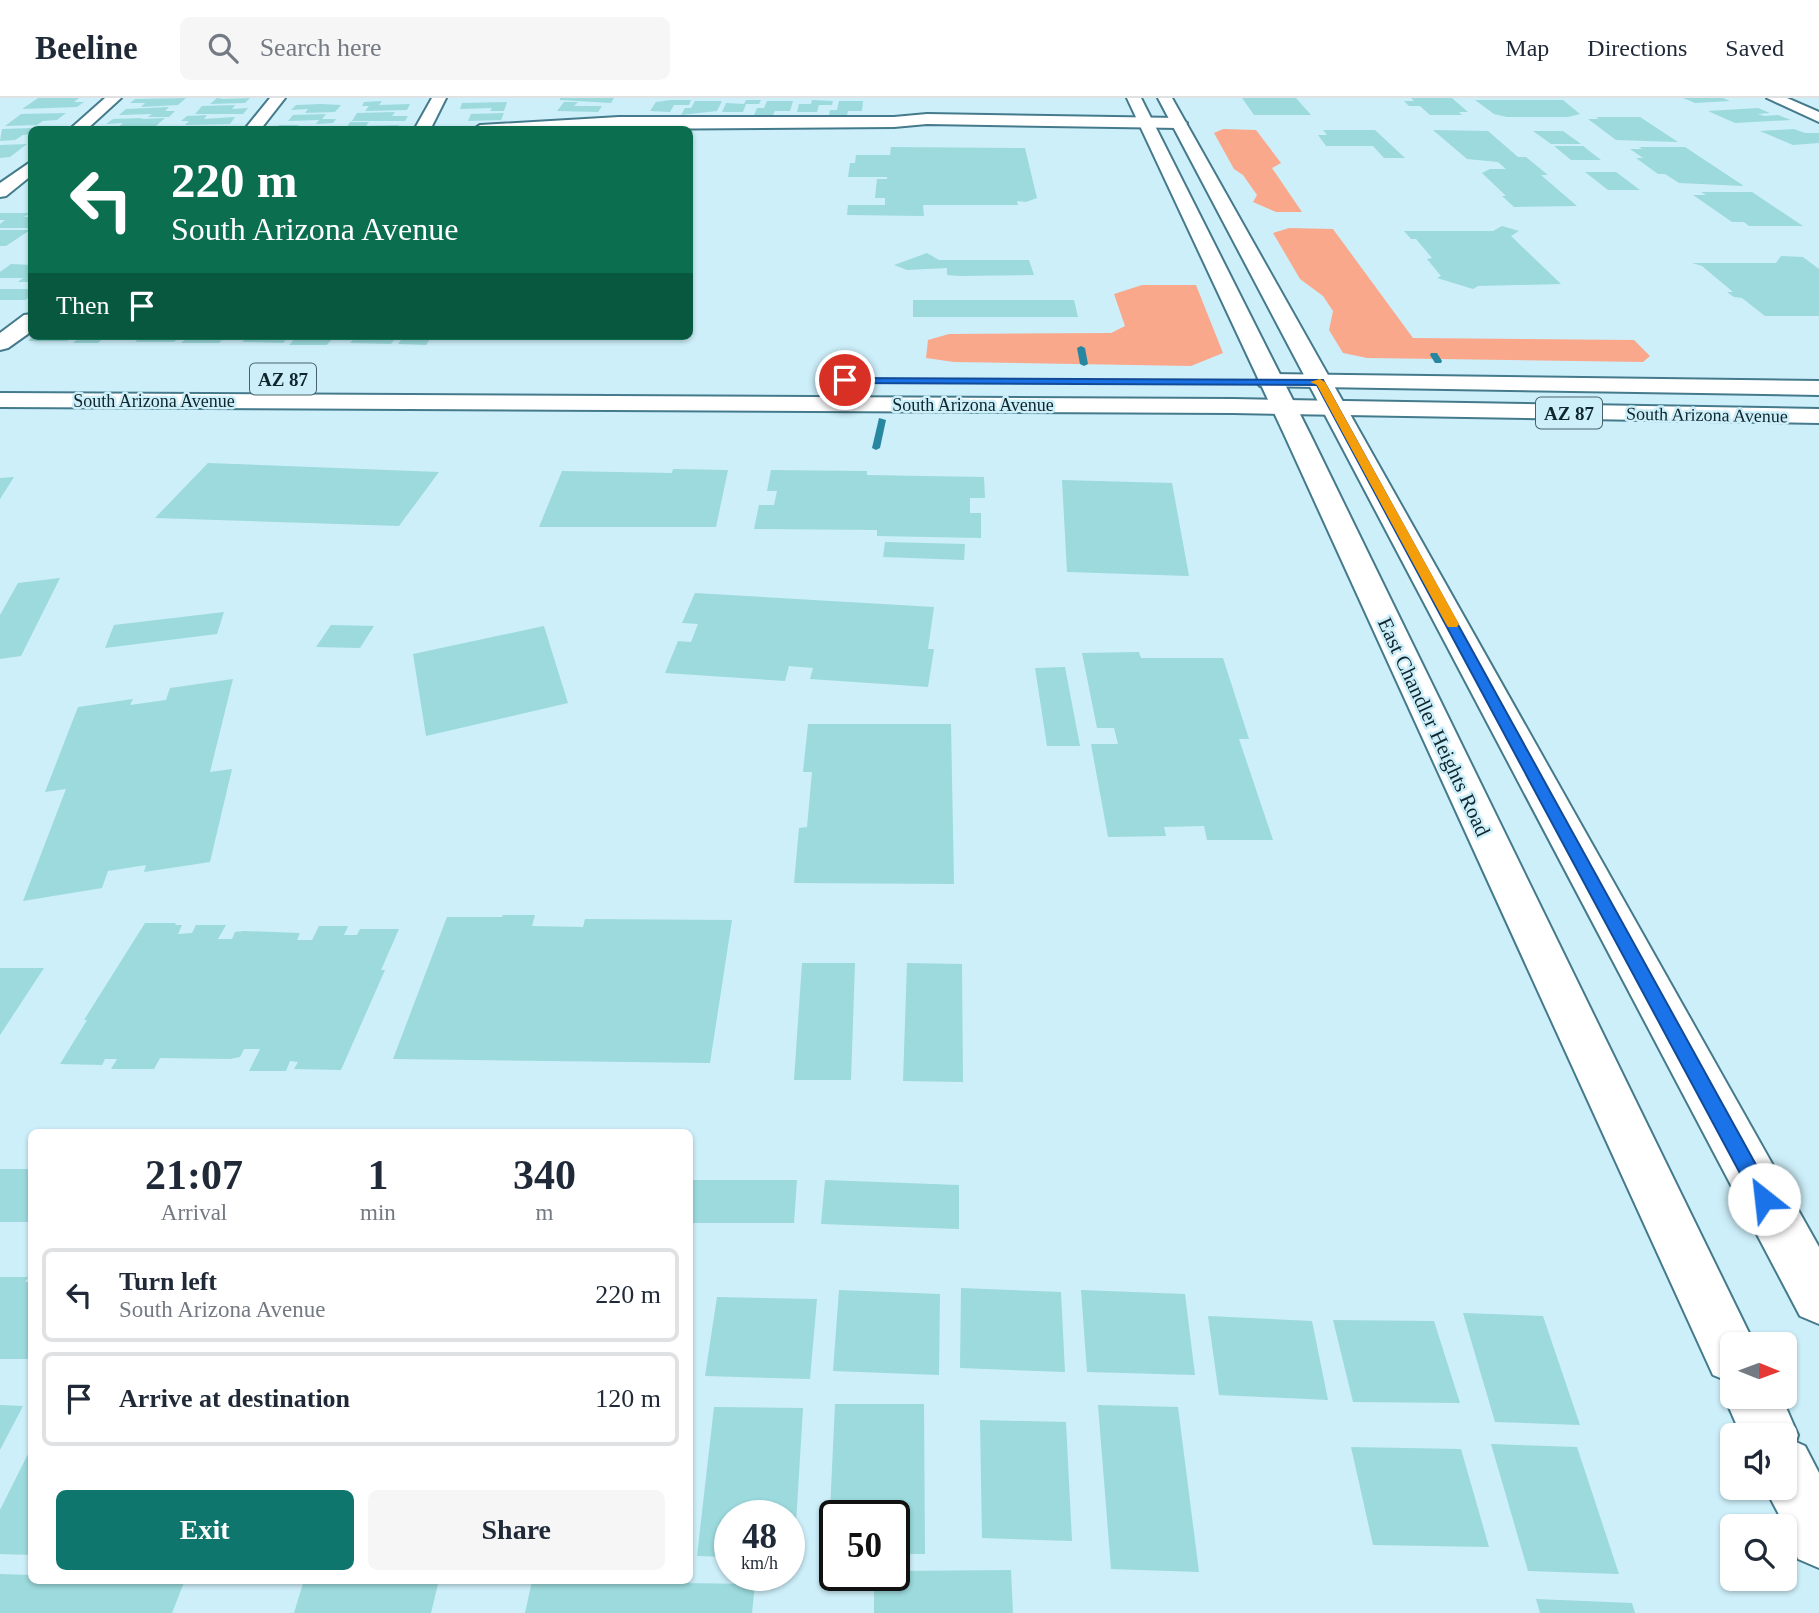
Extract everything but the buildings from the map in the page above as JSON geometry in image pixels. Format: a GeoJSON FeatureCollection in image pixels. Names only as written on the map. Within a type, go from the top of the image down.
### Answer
{"type":"FeatureCollection","features":[{"type":"Feature","properties":{"kind":"main road"},"geometry":{"type":"LineString","coordinates":[[81,126],[114,98]]}},
{"type":"Feature","properties":{"kind":"main road"},"geometry":{"type":"LineString","coordinates":[[254,126],[278,98]]}},
{"type":"Feature","properties":{"kind":"main road"},"geometry":{"type":"LineString","coordinates":[[424,126],[439,98]]}},
{"type":"Feature","properties":{"kind":"main road","name":"East Chandler Heights Road"},"geometry":{"type":"LineString","coordinates":[[1134,98],[1284,407],[1721,1332]]}},
{"type":"Feature","properties":{"kind":"main road"},"geometry":{"type":"LineString","coordinates":[[1165,98],[1819,1298]]}},
{"type":"Feature","properties":{"kind":"main road"},"geometry":{"type":"LineString","coordinates":[[1773,98],[1819,117]]}},
{"type":"Feature","properties":{"kind":"main road"},"geometry":{"type":"LineString","coordinates":[[619,122],[629,106]]}},
{"type":"Feature","properties":{"kind":"main road"},"geometry":{"type":"LineString","coordinates":[[542,126],[619,122],[987,122],[1030,126],[1049,122],[1179,123]]}},
{"type":"Feature","properties":{"kind":"main road"},"geometry":{"type":"LineString","coordinates":[[1161,153],[1195,153]]}},
{"type":"Feature","properties":{"kind":"main road"},"geometry":{"type":"LineString","coordinates":[[0,192],[28,169]]}},
{"type":"Feature","properties":{"kind":"main road"},"geometry":{"type":"LineString","coordinates":[[0,343],[28,323]]}},
{"type":"Feature","properties":{"kind":"main road","name":"South Arizona Avenue"},"geometry":{"type":"LineString","coordinates":[[247,379],[749,381]]}},
{"type":"Feature","properties":{"kind":"main road"},"geometry":{"type":"LineString","coordinates":[[514,402],[526,380]]}},
{"type":"Feature","properties":{"kind":"main road","name":"South Arizona Avenue"},"geometry":{"type":"LineString","coordinates":[[1245,381],[1819,388]]}},
{"type":"Feature","properties":{"kind":"main road","name":"South Arizona Avenue"},"geometry":{"type":"LineString","coordinates":[[0,400],[1284,407],[1335,410],[1819,416]]}},
{"type":"Feature","properties":{"kind":"main road"},"geometry":{"type":"LineString","coordinates":[[1797,1491],[1819,1538]]}},
{"type":"Feature","properties":{"kind":"shaded area"},"geometry":{"type":"Polygon","coordinates":[[[1223,129],[1256,130],[1281,163],[1272,168],[1302,212],[1276,212],[1253,202],[1257,195],[1243,175],[1234,169],[1214,133],[1223,129]]]}},
{"type":"Feature","properties":{"kind":"shaded area"},"geometry":{"type":"Polygon","coordinates":[[[1289,228],[1333,229],[1413,338],[1634,340],[1650,356],[1643,362],[1367,358],[1343,353],[1329,330],[1333,311],[1323,296],[1300,279],[1273,233],[1289,228]]]}},
{"type":"Feature","properties":{"kind":"shaded area"},"geometry":{"type":"Polygon","coordinates":[[[1142,285],[1196,285],[1223,353],[1191,366],[954,362],[926,358],[928,340],[949,334],[1111,333],[1125,326],[1114,294],[1142,285]]]}},
{"type":"Feature","properties":{"kind":"waterway"},"geometry":{"type":"LineString","coordinates":[[1081,348],[1084,364]]}},
{"type":"Feature","properties":{"kind":"waterway"},"geometry":{"type":"LineString","coordinates":[[1434,355],[1438,361]]}},
{"type":"Feature","properties":{"kind":"waterway"},"geometry":{"type":"LineString","coordinates":[[876,448],[882,420]]}},
{"type":"Feature","properties":{"kind":"slow traffic"},"geometry":{"type":"LineString","coordinates":[[1315,382],[1320,382],[1453,624]]}},
{"type":"Feature","properties":{"kind":"route"},"geometry":{"type":"LineString","coordinates":[[845,380],[1320,382],[1764,1199]]}}]}
